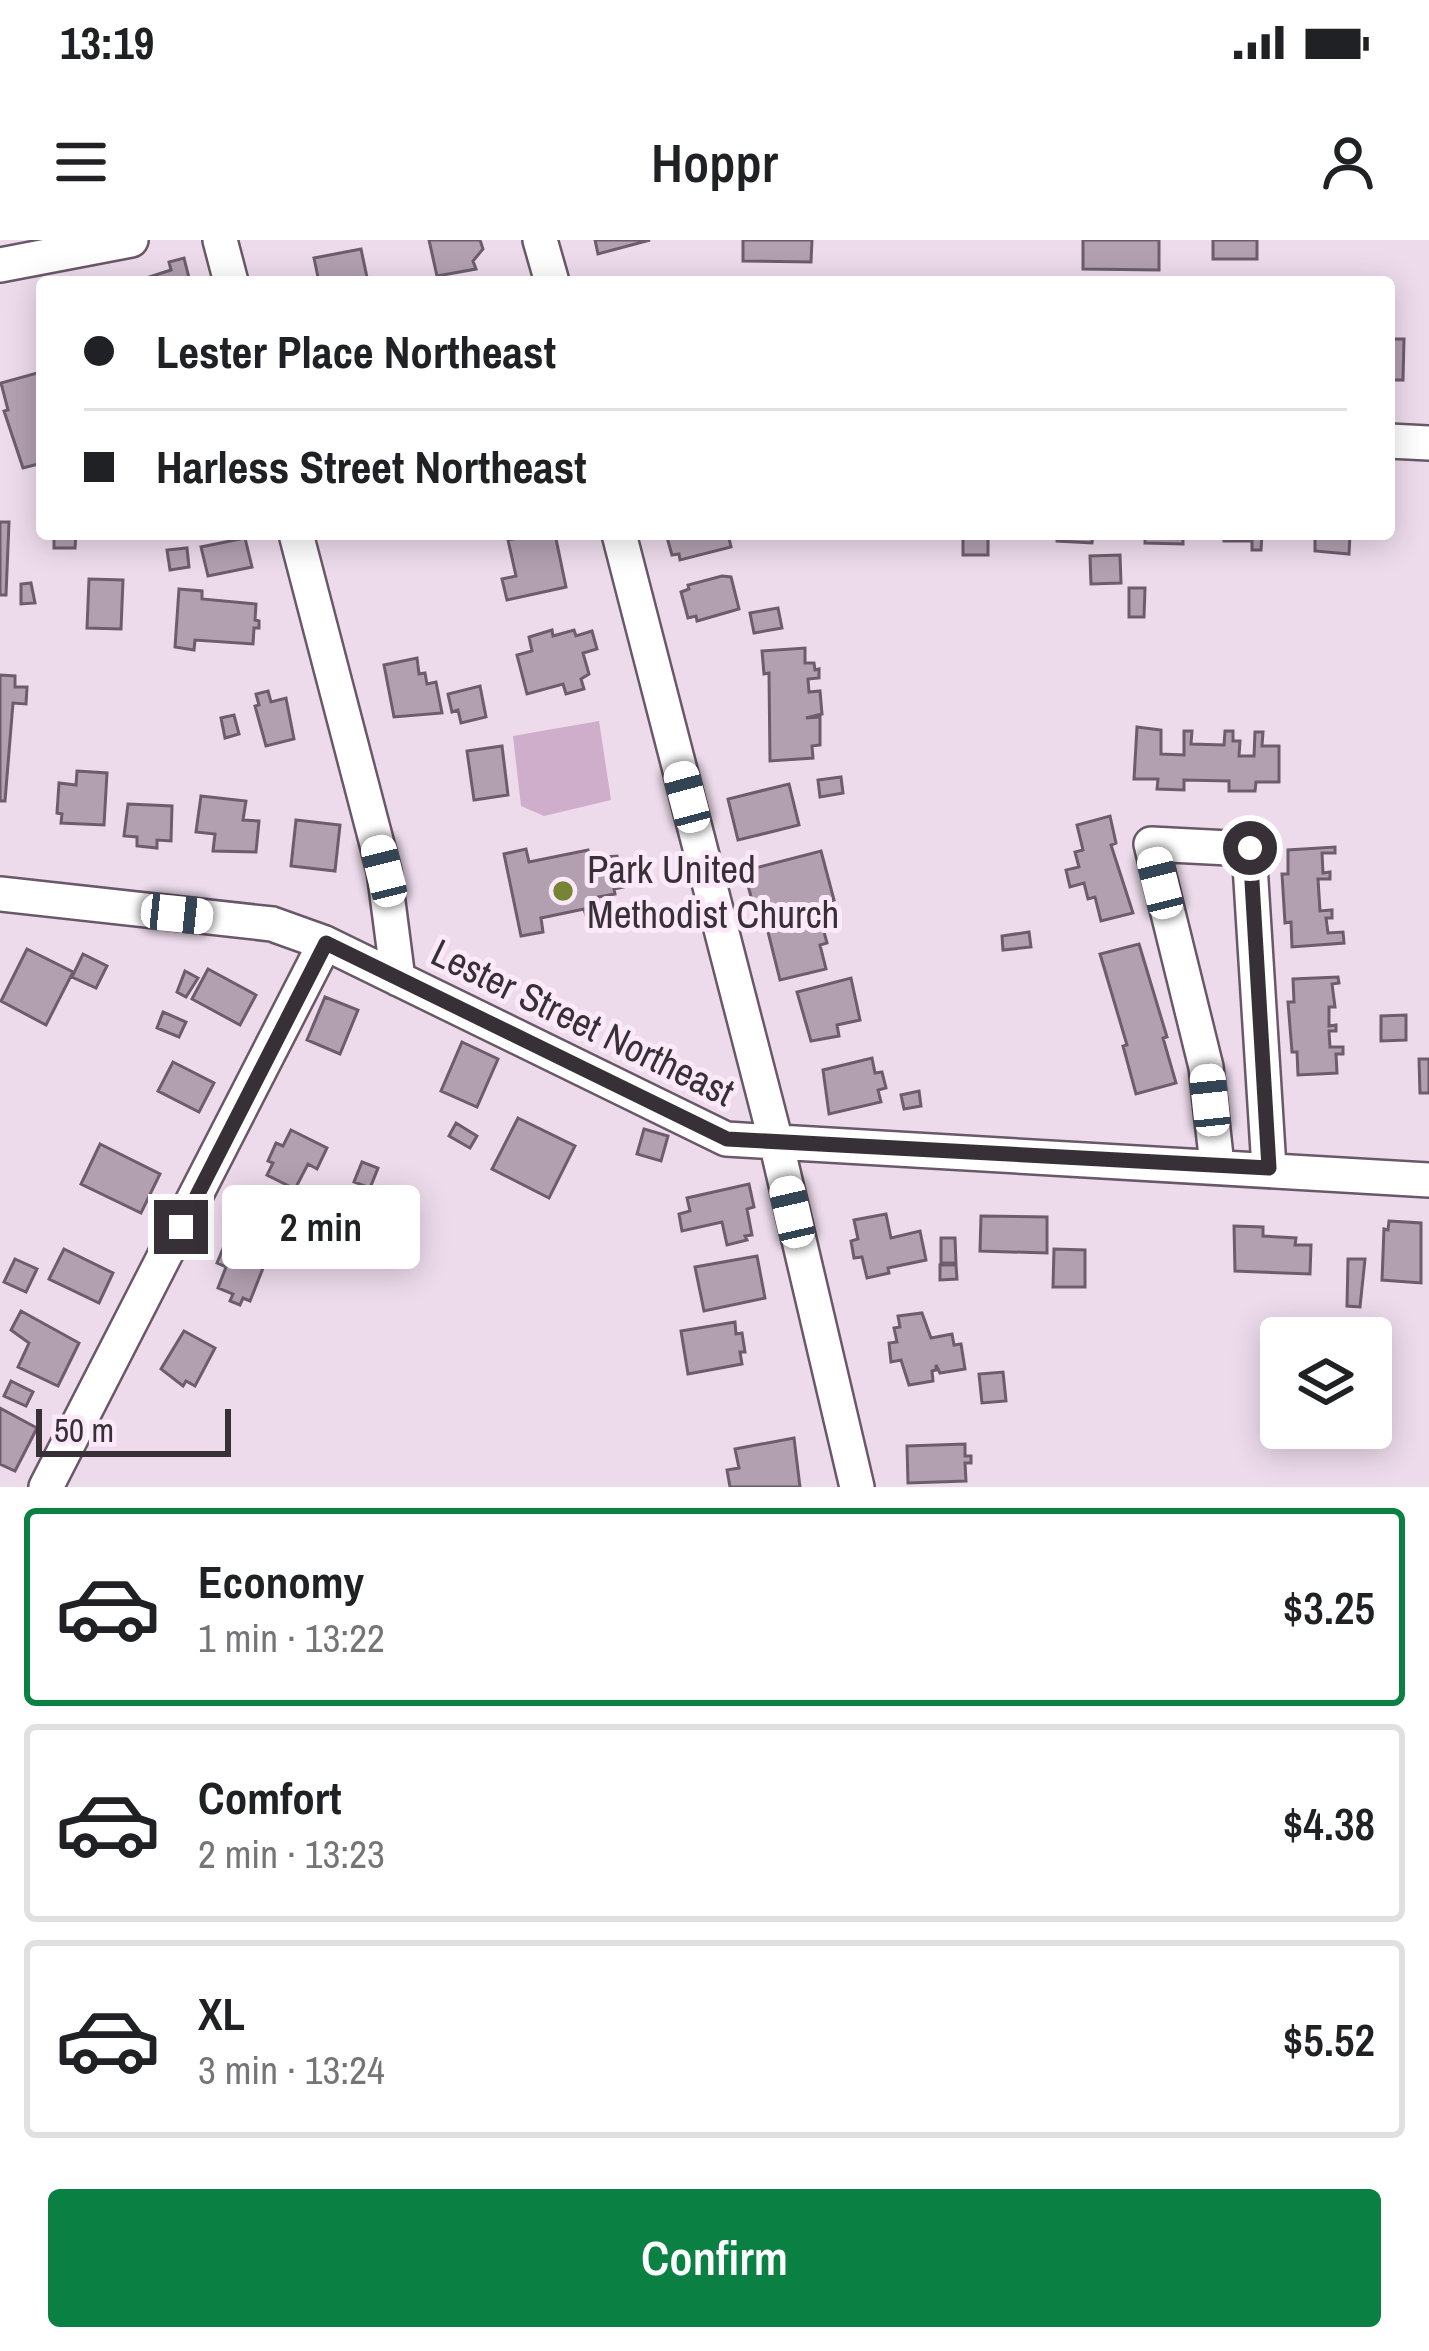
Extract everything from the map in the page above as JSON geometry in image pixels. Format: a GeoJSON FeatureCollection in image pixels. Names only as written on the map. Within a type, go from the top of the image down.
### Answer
{"type":"FeatureCollection","features":[{"type":"Feature","properties":{"kind":"street"},"geometry":{"type":"LineString","coordinates":[[0,265],[131,240]]}},
{"type":"Feature","properties":{"kind":"street"},"geometry":{"type":"LineString","coordinates":[[220,240],[229,276]]}},
{"type":"Feature","properties":{"kind":"street"},"geometry":{"type":"LineString","coordinates":[[540,240],[550,276]]}},
{"type":"Feature","properties":{"kind":"street"},"geometry":{"type":"LineString","coordinates":[[1395,442],[1429,442]]}},
{"type":"Feature","properties":{"kind":"street"},"geometry":{"type":"LineString","coordinates":[[298,540],[384,871],[398,979]]}},
{"type":"Feature","properties":{"kind":"street"},"geometry":{"type":"LineString","coordinates":[[621,540],[776,1142],[857,1487]]}},
{"type":"Feature","properties":{"kind":"street"},"geometry":{"type":"LineString","coordinates":[[1217,1165],[1206,1066],[1151,844],[1250,848],[1269,1168]]}},
{"type":"Feature","properties":{"kind":"street","name":"Lester Street Northeast"},"geometry":{"type":"LineString","coordinates":[[0,894],[272,924],[326,943],[727,1139],[1429,1180]]}},
{"type":"Feature","properties":{"kind":"street"},"geometry":{"type":"LineString","coordinates":[[46,1487],[326,943]]}},
{"type":"Feature","properties":{"kind":"shaded area"},"geometry":{"type":"Polygon","coordinates":[[[599,721],[611,800],[544,816],[521,806],[513,736],[599,721]]]}},
{"type":"Feature","properties":{"kind":"building"},"geometry":{"type":"Polygon","coordinates":[[[429,240],[480,240],[483,249],[473,261],[476,269],[437,276],[429,240]]]}},
{"type":"Feature","properties":{"kind":"building"},"geometry":{"type":"Polygon","coordinates":[[[595,240],[650,240],[598,254],[595,240]]]}},
{"type":"Feature","properties":{"kind":"building"},"geometry":{"type":"Polygon","coordinates":[[[743,240],[812,240],[811,262],[743,261],[743,240]]]}},
{"type":"Feature","properties":{"kind":"building"},"geometry":{"type":"Polygon","coordinates":[[[1083,240],[1159,240],[1159,270],[1083,269],[1083,240]]]}},
{"type":"Feature","properties":{"kind":"building"},"geometry":{"type":"Polygon","coordinates":[[[1213,240],[1257,240],[1257,259],[1213,259],[1213,240]]]}},
{"type":"Feature","properties":{"kind":"building"},"geometry":{"type":"Polygon","coordinates":[[[361,249],[367,276],[318,276],[314,258],[361,249]]]}},
{"type":"Feature","properties":{"kind":"building"},"geometry":{"type":"Polygon","coordinates":[[[184,258],[188,276],[152,276],[171,270],[169,262],[184,258]]]}},
{"type":"Feature","properties":{"kind":"building"},"geometry":{"type":"Polygon","coordinates":[[[1395,339],[1404,339],[1403,380],[1395,380],[1395,339]]]}},
{"type":"Feature","properties":{"kind":"building"},"geometry":{"type":"Polygon","coordinates":[[[36,373],[36,465],[23,468],[4,411],[8,410],[1,383],[36,373]]]}},
{"type":"Feature","properties":{"kind":"building"},"geometry":{"type":"Polygon","coordinates":[[[0,522],[9,522],[6,595],[0,595],[0,522]]]}},
{"type":"Feature","properties":{"kind":"building"},"geometry":{"type":"Polygon","coordinates":[[[54,540],[76,540],[75,548],[54,548],[54,540]]]}},
{"type":"Feature","properties":{"kind":"building"},"geometry":{"type":"Polygon","coordinates":[[[245,540],[252,567],[208,576],[201,547],[245,540]]]}},
{"type":"Feature","properties":{"kind":"building"},"geometry":{"type":"Polygon","coordinates":[[[508,540],[556,540],[566,587],[507,600],[502,579],[516,576],[508,540]]]}},
{"type":"Feature","properties":{"kind":"building"},"geometry":{"type":"Polygon","coordinates":[[[668,540],[729,540],[731,547],[680,560],[679,554],[672,555],[668,540]]]}},
{"type":"Feature","properties":{"kind":"building"},"geometry":{"type":"Polygon","coordinates":[[[963,540],[988,540],[988,555],[963,555],[963,540]]]}},
{"type":"Feature","properties":{"kind":"building"},"geometry":{"type":"Polygon","coordinates":[[[1145,540],[1183,540],[1183,544],[1145,540]]]}},
{"type":"Feature","properties":{"kind":"building"},"geometry":{"type":"Polygon","coordinates":[[[1262,540],[1261,550],[1252,550],[1252,541],[1224,541],[1262,540]]]}},
{"type":"Feature","properties":{"kind":"building"},"geometry":{"type":"Polygon","coordinates":[[[1315,540],[1350,540],[1349,554],[1315,551],[1315,540]]]}},
{"type":"Feature","properties":{"kind":"building"},"geometry":{"type":"Polygon","coordinates":[[[187,548],[189,567],[170,570],[167,550],[187,548]]]}},
{"type":"Feature","properties":{"kind":"building"},"geometry":{"type":"Polygon","coordinates":[[[1120,555],[1121,583],[1091,584],[1090,556],[1120,555]]]}},
{"type":"Feature","properties":{"kind":"building"},"geometry":{"type":"Polygon","coordinates":[[[731,577],[739,609],[697,621],[696,616],[688,618],[681,592],[688,585],[731,577]]]}},
{"type":"Feature","properties":{"kind":"building"},"geometry":{"type":"Polygon","coordinates":[[[89,579],[123,580],[121,629],[87,628],[89,579]]]}},
{"type":"Feature","properties":{"kind":"building"},"geometry":{"type":"Polygon","coordinates":[[[31,583],[35,603],[21,604],[21,584],[31,583]]]}},
{"type":"Feature","properties":{"kind":"building"},"geometry":{"type":"Polygon","coordinates":[[[1129,588],[1145,588],[1144,617],[1129,617],[1129,588]]]}},
{"type":"Feature","properties":{"kind":"building"},"geometry":{"type":"Polygon","coordinates":[[[179,589],[202,591],[202,599],[256,604],[259,628],[254,628],[253,644],[195,640],[194,650],[175,647],[179,589]]]}},
{"type":"Feature","properties":{"kind":"building"},"geometry":{"type":"Polygon","coordinates":[[[778,608],[782,628],[754,633],[750,613],[778,608]]]}},
{"type":"Feature","properties":{"kind":"building"},"geometry":{"type":"Polygon","coordinates":[[[552,630],[553,636],[592,631],[597,649],[583,653],[589,674],[581,679],[584,689],[566,694],[563,684],[527,694],[517,655],[532,651],[529,637],[552,630]]]}},
{"type":"Feature","properties":{"kind":"building"},"geometry":{"type":"Polygon","coordinates":[[[805,648],[805,663],[819,669],[819,678],[808,679],[809,692],[820,691],[822,714],[806,718],[820,717],[820,745],[812,746],[813,758],[770,761],[769,673],[764,674],[762,651],[805,648]]]}},
{"type":"Feature","properties":{"kind":"building"},"geometry":{"type":"Polygon","coordinates":[[[417,658],[419,674],[425,673],[427,684],[436,682],[442,713],[394,717],[384,665],[417,658]]]}},
{"type":"Feature","properties":{"kind":"building"},"geometry":{"type":"Polygon","coordinates":[[[0,675],[15,676],[15,687],[27,687],[26,704],[13,703],[5,801],[0,801],[0,675]]]}},
{"type":"Feature","properties":{"kind":"building"},"geometry":{"type":"Polygon","coordinates":[[[480,686],[486,717],[461,723],[458,710],[452,712],[448,694],[480,686]]]}},
{"type":"Feature","properties":{"kind":"building"},"geometry":{"type":"Polygon","coordinates":[[[268,691],[271,702],[286,698],[294,739],[266,746],[255,706],[259,705],[256,694],[268,691]]]}},
{"type":"Feature","properties":{"kind":"building"},"geometry":{"type":"Polygon","coordinates":[[[234,715],[239,734],[225,738],[221,718],[234,715]]]}},
{"type":"Feature","properties":{"kind":"building"},"geometry":{"type":"Polygon","coordinates":[[[1137,727],[1161,730],[1161,754],[1184,755],[1184,731],[1192,731],[1191,744],[1224,745],[1225,731],[1233,731],[1233,741],[1240,741],[1239,756],[1254,756],[1255,732],[1263,732],[1262,746],[1279,746],[1279,782],[1256,782],[1255,791],[1229,791],[1229,781],[1184,780],[1184,790],[1157,789],[1158,779],[1134,779],[1137,727]]]}},
{"type":"Feature","properties":{"kind":"building"},"geometry":{"type":"Polygon","coordinates":[[[502,746],[508,795],[474,800],[467,751],[502,746]]]}},
{"type":"Feature","properties":{"kind":"building"},"geometry":{"type":"Polygon","coordinates":[[[77,771],[107,773],[104,825],[61,823],[59,783],[76,785],[77,771]]]}},
{"type":"Feature","properties":{"kind":"building"},"geometry":{"type":"Polygon","coordinates":[[[841,777],[843,793],[820,797],[818,780],[841,777]]]}},
{"type":"Feature","properties":{"kind":"building"},"geometry":{"type":"Polygon","coordinates":[[[789,784],[799,825],[738,840],[728,799],[789,784]]]}},
{"type":"Feature","properties":{"kind":"building"},"geometry":{"type":"Polygon","coordinates":[[[201,796],[246,801],[243,820],[259,821],[256,852],[213,851],[215,834],[196,832],[201,796]]]}},
{"type":"Feature","properties":{"kind":"building"},"geometry":{"type":"Polygon","coordinates":[[[128,804],[172,806],[171,841],[157,840],[157,848],[137,846],[137,837],[124,836],[128,804]]]}},
{"type":"Feature","properties":{"kind":"building"},"geometry":{"type":"Polygon","coordinates":[[[1110,816],[1116,843],[1111,845],[1133,913],[1101,921],[1095,897],[1088,899],[1084,883],[1070,887],[1066,870],[1079,867],[1075,852],[1083,850],[1077,825],[1110,816]]]}},
{"type":"Feature","properties":{"kind":"building"},"geometry":{"type":"Polygon","coordinates":[[[296,820],[340,825],[335,871],[291,866],[296,820]]]}},
{"type":"Feature","properties":{"kind":"building"},"geometry":{"type":"Polygon","coordinates":[[[1335,847],[1335,853],[1322,853],[1323,873],[1330,872],[1330,879],[1318,879],[1320,911],[1332,910],[1332,918],[1326,918],[1328,933],[1343,932],[1344,943],[1292,947],[1291,922],[1285,923],[1282,874],[1288,874],[1288,850],[1335,847]]]}},
{"type":"Feature","properties":{"kind":"building","name":"Park United Methodist Church"},"geometry":{"type":"Polygon","coordinates":[[[526,849],[529,862],[588,850],[590,858],[617,856],[623,887],[598,897],[597,913],[586,916],[584,909],[541,918],[543,932],[521,936],[504,854],[526,849]]]}},
{"type":"Feature","properties":{"kind":"building"},"geometry":{"type":"Polygon","coordinates":[[[821,851],[834,900],[758,922],[744,871],[821,851]]]}},
{"type":"Feature","properties":{"kind":"building"},"geometry":{"type":"Polygon","coordinates":[[[812,918],[815,930],[823,928],[827,943],[820,945],[826,969],[780,980],[767,928],[812,918]]]}},
{"type":"Feature","properties":{"kind":"building"},"geometry":{"type":"Polygon","coordinates":[[[1029,932],[1031,947],[1003,950],[1002,936],[1029,932]]]}},
{"type":"Feature","properties":{"kind":"building"},"geometry":{"type":"Polygon","coordinates":[[[1139,944],[1176,1083],[1136,1094],[1100,954],[1139,944]]]}},
{"type":"Feature","properties":{"kind":"building"},"geometry":{"type":"Polygon","coordinates":[[[27,949],[73,972],[46,1025],[1,1001],[27,949]]]}},
{"type":"Feature","properties":{"kind":"building"},"geometry":{"type":"Polygon","coordinates":[[[83,954],[107,966],[96,988],[72,977],[83,954]]]}},
{"type":"Feature","properties":{"kind":"building"},"geometry":{"type":"Polygon","coordinates":[[[208,969],[256,995],[240,1025],[192,999],[208,969]]]}},
{"type":"Feature","properties":{"kind":"building"},"geometry":{"type":"Polygon","coordinates":[[[185,971],[198,978],[186,997],[177,992],[185,971]]]}},
{"type":"Feature","properties":{"kind":"building"},"geometry":{"type":"Polygon","coordinates":[[[1338,977],[1339,983],[1332,984],[1335,1007],[1329,1007],[1329,1026],[1336,1025],[1336,1031],[1329,1031],[1330,1047],[1343,1047],[1343,1054],[1336,1054],[1337,1073],[1298,1075],[1288,1002],[1294,1002],[1293,979],[1338,977]]]}},
{"type":"Feature","properties":{"kind":"building"},"geometry":{"type":"Polygon","coordinates":[[[851,978],[860,1020],[837,1025],[839,1036],[811,1041],[797,992],[851,978]]]}},
{"type":"Feature","properties":{"kind":"building"},"geometry":{"type":"Polygon","coordinates":[[[325,997],[358,1010],[340,1054],[307,1040],[325,997]]]}},
{"type":"Feature","properties":{"kind":"building"},"geometry":{"type":"Polygon","coordinates":[[[163,1012],[186,1022],[179,1037],[157,1028],[163,1012]]]}},
{"type":"Feature","properties":{"kind":"building"},"geometry":{"type":"Polygon","coordinates":[[[1406,1015],[1406,1040],[1381,1041],[1381,1016],[1406,1015]]]}},
{"type":"Feature","properties":{"kind":"building"},"geometry":{"type":"Polygon","coordinates":[[[462,1042],[498,1059],[477,1107],[441,1091],[462,1042]]]}},
{"type":"Feature","properties":{"kind":"building"},"geometry":{"type":"Polygon","coordinates":[[[872,1058],[875,1073],[882,1072],[886,1088],[878,1090],[881,1102],[829,1114],[823,1070],[872,1058]]]}},
{"type":"Feature","properties":{"kind":"building"},"geometry":{"type":"Polygon","coordinates":[[[1419,1059],[1429,1059],[1429,1093],[1420,1093],[1419,1059]]]}},
{"type":"Feature","properties":{"kind":"building"},"geometry":{"type":"Polygon","coordinates":[[[173,1062],[214,1083],[199,1112],[158,1091],[173,1062]]]}},
{"type":"Feature","properties":{"kind":"building"},"geometry":{"type":"Polygon","coordinates":[[[919,1091],[921,1106],[904,1109],[901,1095],[919,1091]]]}},
{"type":"Feature","properties":{"kind":"building"},"geometry":{"type":"Polygon","coordinates":[[[518,1118],[575,1146],[549,1198],[492,1169],[518,1118]]]}},
{"type":"Feature","properties":{"kind":"building"},"geometry":{"type":"Polygon","coordinates":[[[456,1123],[477,1136],[470,1148],[449,1136],[456,1123]]]}},
{"type":"Feature","properties":{"kind":"building"},"geometry":{"type":"Polygon","coordinates":[[[644,1129],[668,1136],[661,1161],[637,1154],[644,1129]]]}},
{"type":"Feature","properties":{"kind":"building"},"geometry":{"type":"Polygon","coordinates":[[[291,1130],[327,1148],[317,1169],[308,1164],[295,1189],[267,1175],[276,1143],[283,1146],[291,1130]]]}},
{"type":"Feature","properties":{"kind":"building"},"geometry":{"type":"Polygon","coordinates":[[[100,1144],[160,1174],[141,1213],[81,1184],[100,1144]]]}},
{"type":"Feature","properties":{"kind":"building"},"geometry":{"type":"Polygon","coordinates":[[[362,1162],[378,1168],[370,1188],[354,1182],[362,1162]]]}},
{"type":"Feature","properties":{"kind":"building"},"geometry":{"type":"Polygon","coordinates":[[[749,1184],[754,1207],[747,1209],[752,1235],[745,1236],[747,1240],[727,1245],[722,1222],[682,1231],[679,1214],[690,1211],[687,1198],[749,1184]]]}},
{"type":"Feature","properties":{"kind":"building"},"geometry":{"type":"Polygon","coordinates":[[[886,1214],[891,1238],[920,1231],[926,1260],[867,1278],[862,1257],[854,1258],[851,1241],[858,1239],[854,1220],[886,1214]]]}},
{"type":"Feature","properties":{"kind":"building"},"geometry":{"type":"Polygon","coordinates":[[[981,1216],[1047,1217],[1047,1253],[980,1251],[981,1216]]]}},
{"type":"Feature","properties":{"kind":"building"},"geometry":{"type":"Polygon","coordinates":[[[1389,1221],[1421,1223],[1421,1283],[1382,1280],[1384,1229],[1388,1230],[1389,1221]]]}},
{"type":"Feature","properties":{"kind":"building"},"geometry":{"type":"Polygon","coordinates":[[[1234,1226],[1263,1227],[1263,1236],[1296,1238],[1295,1245],[1311,1245],[1310,1274],[1235,1271],[1234,1226]]]}},
{"type":"Feature","properties":{"kind":"building"},"geometry":{"type":"Polygon","coordinates":[[[244,1232],[273,1243],[250,1301],[243,1298],[240,1305],[230,1301],[233,1294],[218,1288],[226,1267],[217,1263],[227,1239],[239,1244],[244,1232]]]}},
{"type":"Feature","properties":{"kind":"building"},"geometry":{"type":"Polygon","coordinates":[[[941,1238],[955,1238],[956,1263],[941,1263],[941,1238]]]}},
{"type":"Feature","properties":{"kind":"building"},"geometry":{"type":"Polygon","coordinates":[[[64,1249],[113,1273],[99,1303],[49,1279],[64,1249]]]}},
{"type":"Feature","properties":{"kind":"building"},"geometry":{"type":"Polygon","coordinates":[[[1054,1249],[1085,1250],[1085,1287],[1053,1287],[1054,1249]]]}},
{"type":"Feature","properties":{"kind":"building"},"geometry":{"type":"Polygon","coordinates":[[[757,1256],[765,1298],[704,1311],[695,1267],[757,1256]]]}},
{"type":"Feature","properties":{"kind":"building"},"geometry":{"type":"Polygon","coordinates":[[[15,1259],[37,1269],[26,1292],[4,1282],[15,1259]]]}},
{"type":"Feature","properties":{"kind":"building"},"geometry":{"type":"Polygon","coordinates":[[[1348,1259],[1365,1259],[1360,1307],[1347,1306],[1348,1259]]]}},
{"type":"Feature","properties":{"kind":"building"},"geometry":{"type":"Polygon","coordinates":[[[940,1265],[956,1265],[957,1279],[940,1280],[940,1265]]]}},
{"type":"Feature","properties":{"kind":"building"},"geometry":{"type":"Polygon","coordinates":[[[21,1311],[79,1343],[58,1386],[18,1367],[29,1343],[11,1330],[21,1311]]]}},
{"type":"Feature","properties":{"kind":"building"},"geometry":{"type":"Polygon","coordinates":[[[922,1313],[931,1338],[952,1334],[954,1345],[961,1344],[965,1369],[940,1373],[936,1365],[933,1381],[909,1385],[901,1360],[891,1362],[889,1343],[897,1342],[898,1316],[922,1313]]]}},
{"type":"Feature","properties":{"kind":"building"},"geometry":{"type":"Polygon","coordinates":[[[735,1322],[736,1334],[742,1333],[742,1364],[688,1374],[681,1331],[735,1322]]]}},
{"type":"Feature","properties":{"kind":"building"},"geometry":{"type":"Polygon","coordinates":[[[184,1331],[215,1348],[195,1386],[186,1381],[183,1386],[161,1369],[184,1331]]]}},
{"type":"Feature","properties":{"kind":"building"},"geometry":{"type":"Polygon","coordinates":[[[1003,1372],[1006,1401],[982,1403],[979,1374],[1003,1372]]]}},
{"type":"Feature","properties":{"kind":"building"},"geometry":{"type":"Polygon","coordinates":[[[11,1381],[33,1392],[26,1406],[4,1396],[11,1381]]]}},
{"type":"Feature","properties":{"kind":"building"},"geometry":{"type":"Polygon","coordinates":[[[0,1408],[37,1428],[15,1471],[0,1464],[0,1408]]]}},
{"type":"Feature","properties":{"kind":"building"},"geometry":{"type":"Polygon","coordinates":[[[794,1438],[800,1487],[730,1487],[727,1470],[739,1468],[735,1449],[794,1438]]]}},
{"type":"Feature","properties":{"kind":"building"},"geometry":{"type":"Polygon","coordinates":[[[965,1444],[965,1456],[971,1456],[971,1463],[965,1463],[966,1481],[908,1483],[907,1446],[965,1444]]]}},
{"type":"Feature","properties":{"kind":"place","name":"Park United Methodist Church"},"geometry":{"type":"Point","coordinates":[563,891]}},
{"type":"Feature","properties":{"kind":"route"},"geometry":{"type":"LineString","coordinates":[[181,1227],[326,943],[727,1139],[1269,1168],[1250,848]]}}]}
